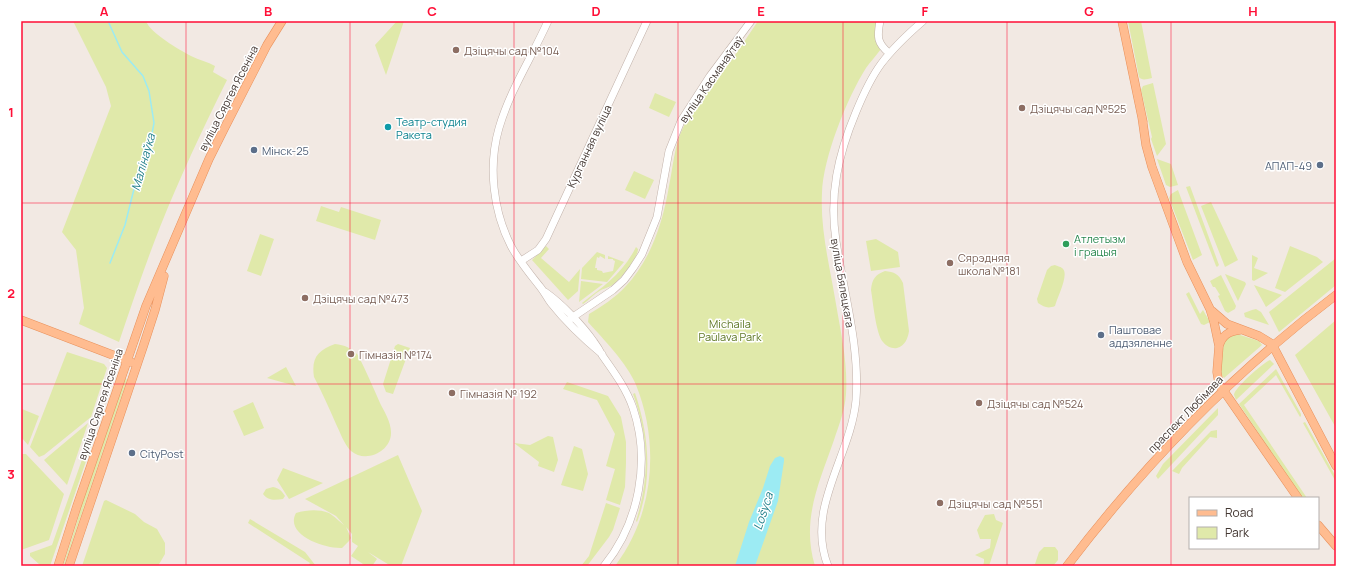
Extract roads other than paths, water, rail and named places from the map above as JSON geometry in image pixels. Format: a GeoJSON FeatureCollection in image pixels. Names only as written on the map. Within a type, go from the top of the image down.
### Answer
{"type":"FeatureCollection","features":[{"type":"Feature","properties":{"kind":"main road","name":"вуліца Сяргея Ясеніна"},"geometry":{"type":"LineString","coordinates":[[58,566],[77,506],[146,306],[209,159],[267,45],[282,21]]}},
{"type":"Feature","properties":{"kind":"main road"},"geometry":{"type":"LineString","coordinates":[[1122,21],[1142,117],[1147,152],[1187,262],[1210,309],[1217,335],[1219,346],[1217,372],[1219,384],[1297,497]]}},
{"type":"Feature","properties":{"kind":"main road","name":"вуліца Сяргея Ясеніна"},"geometry":{"type":"LineString","coordinates":[[68,566],[155,310],[170,253]]}},
{"type":"Feature","properties":{"kind":"main road","name":"праспект Любімава"},"geometry":{"type":"LineString","coordinates":[[1067,566],[1106,517],[1172,442],[1223,390],[1273,346],[1336,295]]}},
{"type":"Feature","properties":{"kind":"main road"},"geometry":{"type":"LineString","coordinates":[[1210,309],[1226,323],[1262,338],[1273,346],[1336,466]]}},
{"type":"Feature","properties":{"kind":"main road"},"geometry":{"type":"LineString","coordinates":[[21,320],[137,364]]}},
{"type":"Feature","properties":{"kind":"main road"},"geometry":{"type":"LineString","coordinates":[[1219,346],[1222,339],[1228,333],[1245,331]]}},
{"type":"Feature","properties":{"kind":"main road"},"geometry":{"type":"LineString","coordinates":[[1319,526],[1336,546]]}},
{"type":"Feature","properties":{"kind":"street"},"geometry":{"type":"LineString","coordinates":[[548,21],[513,91],[498,128],[493,157],[494,182],[500,216],[505,233],[520,261],[542,289],[553,297],[570,319],[594,341],[619,379],[632,406],[641,450],[641,472],[638,494],[634,511],[624,535],[604,566]]}},
{"type":"Feature","properties":{"kind":"street","name":"Курганная вуліца"},"geometry":{"type":"LineString","coordinates":[[520,261],[538,250],[546,239],[647,21]]}},
{"type":"Feature","properties":{"kind":"street","name":"вуліца Касманаўтаў"},"geometry":{"type":"LineString","coordinates":[[570,319],[613,290],[624,280],[642,254],[656,217],[669,151],[681,120],[710,76],[750,21]]}},
{"type":"Feature","properties":{"kind":"street"},"geometry":{"type":"LineString","coordinates":[[880,21],[878,30],[879,42],[889,53]]}},
{"type":"Feature","properties":{"kind":"street","name":"вуліца Бялецкага"},"geometry":{"type":"LineString","coordinates":[[828,566],[824,554],[822,537],[823,513],[827,493],[852,421],[855,407],[856,382],[855,353],[836,240],[834,183],[842,147],[860,100],[872,76],[889,53],[923,21]]}},
{"type":"Feature","properties":{"kind":"water","name":"Lošyca"},"geometry":{"type":"Polygon","coordinates":[[[780,456],[784,458],[784,461],[778,501],[755,566],[735,566],[749,522],[770,466],[775,458],[780,456]]]}},
{"type":"Feature","properties":{"kind":"waterway","name":"Малінаўка"},"geometry":{"type":"LineString","coordinates":[[108,21],[122,52],[143,76],[149,91],[154,123],[150,144],[138,173],[125,225],[110,263]]}},
{"type":"Feature","properties":{"kind":"place","name":"Дзіцячы сад №104"},"geometry":{"type":"Point","coordinates":[456,50]}},
{"type":"Feature","properties":{"kind":"place","name":"Дзіцячы сад №525"},"geometry":{"type":"Point","coordinates":[1022,108]}},
{"type":"Feature","properties":{"kind":"place","name":"Театр-студия Ракета"},"geometry":{"type":"Point","coordinates":[388,127]}},
{"type":"Feature","properties":{"kind":"place","name":"Мінск-25"},"geometry":{"type":"Point","coordinates":[254,150]}},
{"type":"Feature","properties":{"kind":"place","name":"АПАП-49"},"geometry":{"type":"Point","coordinates":[1320,165]}},
{"type":"Feature","properties":{"kind":"place","name":"Атлетызм і грацыя"},"geometry":{"type":"Point","coordinates":[1066,244]}},
{"type":"Feature","properties":{"kind":"place","name":"Сярэдняя школа №181"},"geometry":{"type":"Point","coordinates":[950,263]}},
{"type":"Feature","properties":{"kind":"place","name":"Дзіцячы сад №473"},"geometry":{"type":"Point","coordinates":[305,298]}},
{"type":"Feature","properties":{"kind":"place","name":"Паштовае аддзяленне"},"geometry":{"type":"Point","coordinates":[1101,335]}},
{"type":"Feature","properties":{"kind":"place","name":"Гімназія №174"},"geometry":{"type":"Point","coordinates":[351,354]}},
{"type":"Feature","properties":{"kind":"place","name":"Гімназія № 192"},"geometry":{"type":"Point","coordinates":[452,393]}},
{"type":"Feature","properties":{"kind":"place","name":"Дзіцячы сад №524"},"geometry":{"type":"Point","coordinates":[979,403]}},
{"type":"Feature","properties":{"kind":"place","name":"CityPost"},"geometry":{"type":"Point","coordinates":[132,453]}},
{"type":"Feature","properties":{"kind":"place","name":"Дзіцячы сад №551"},"geometry":{"type":"Point","coordinates":[940,503]}},
{"type":"Feature","properties":{"kind":"park label","name":"Michaila Paŭlava Park"},"geometry":{"type":"Point","coordinates":[730,329]}}]}
